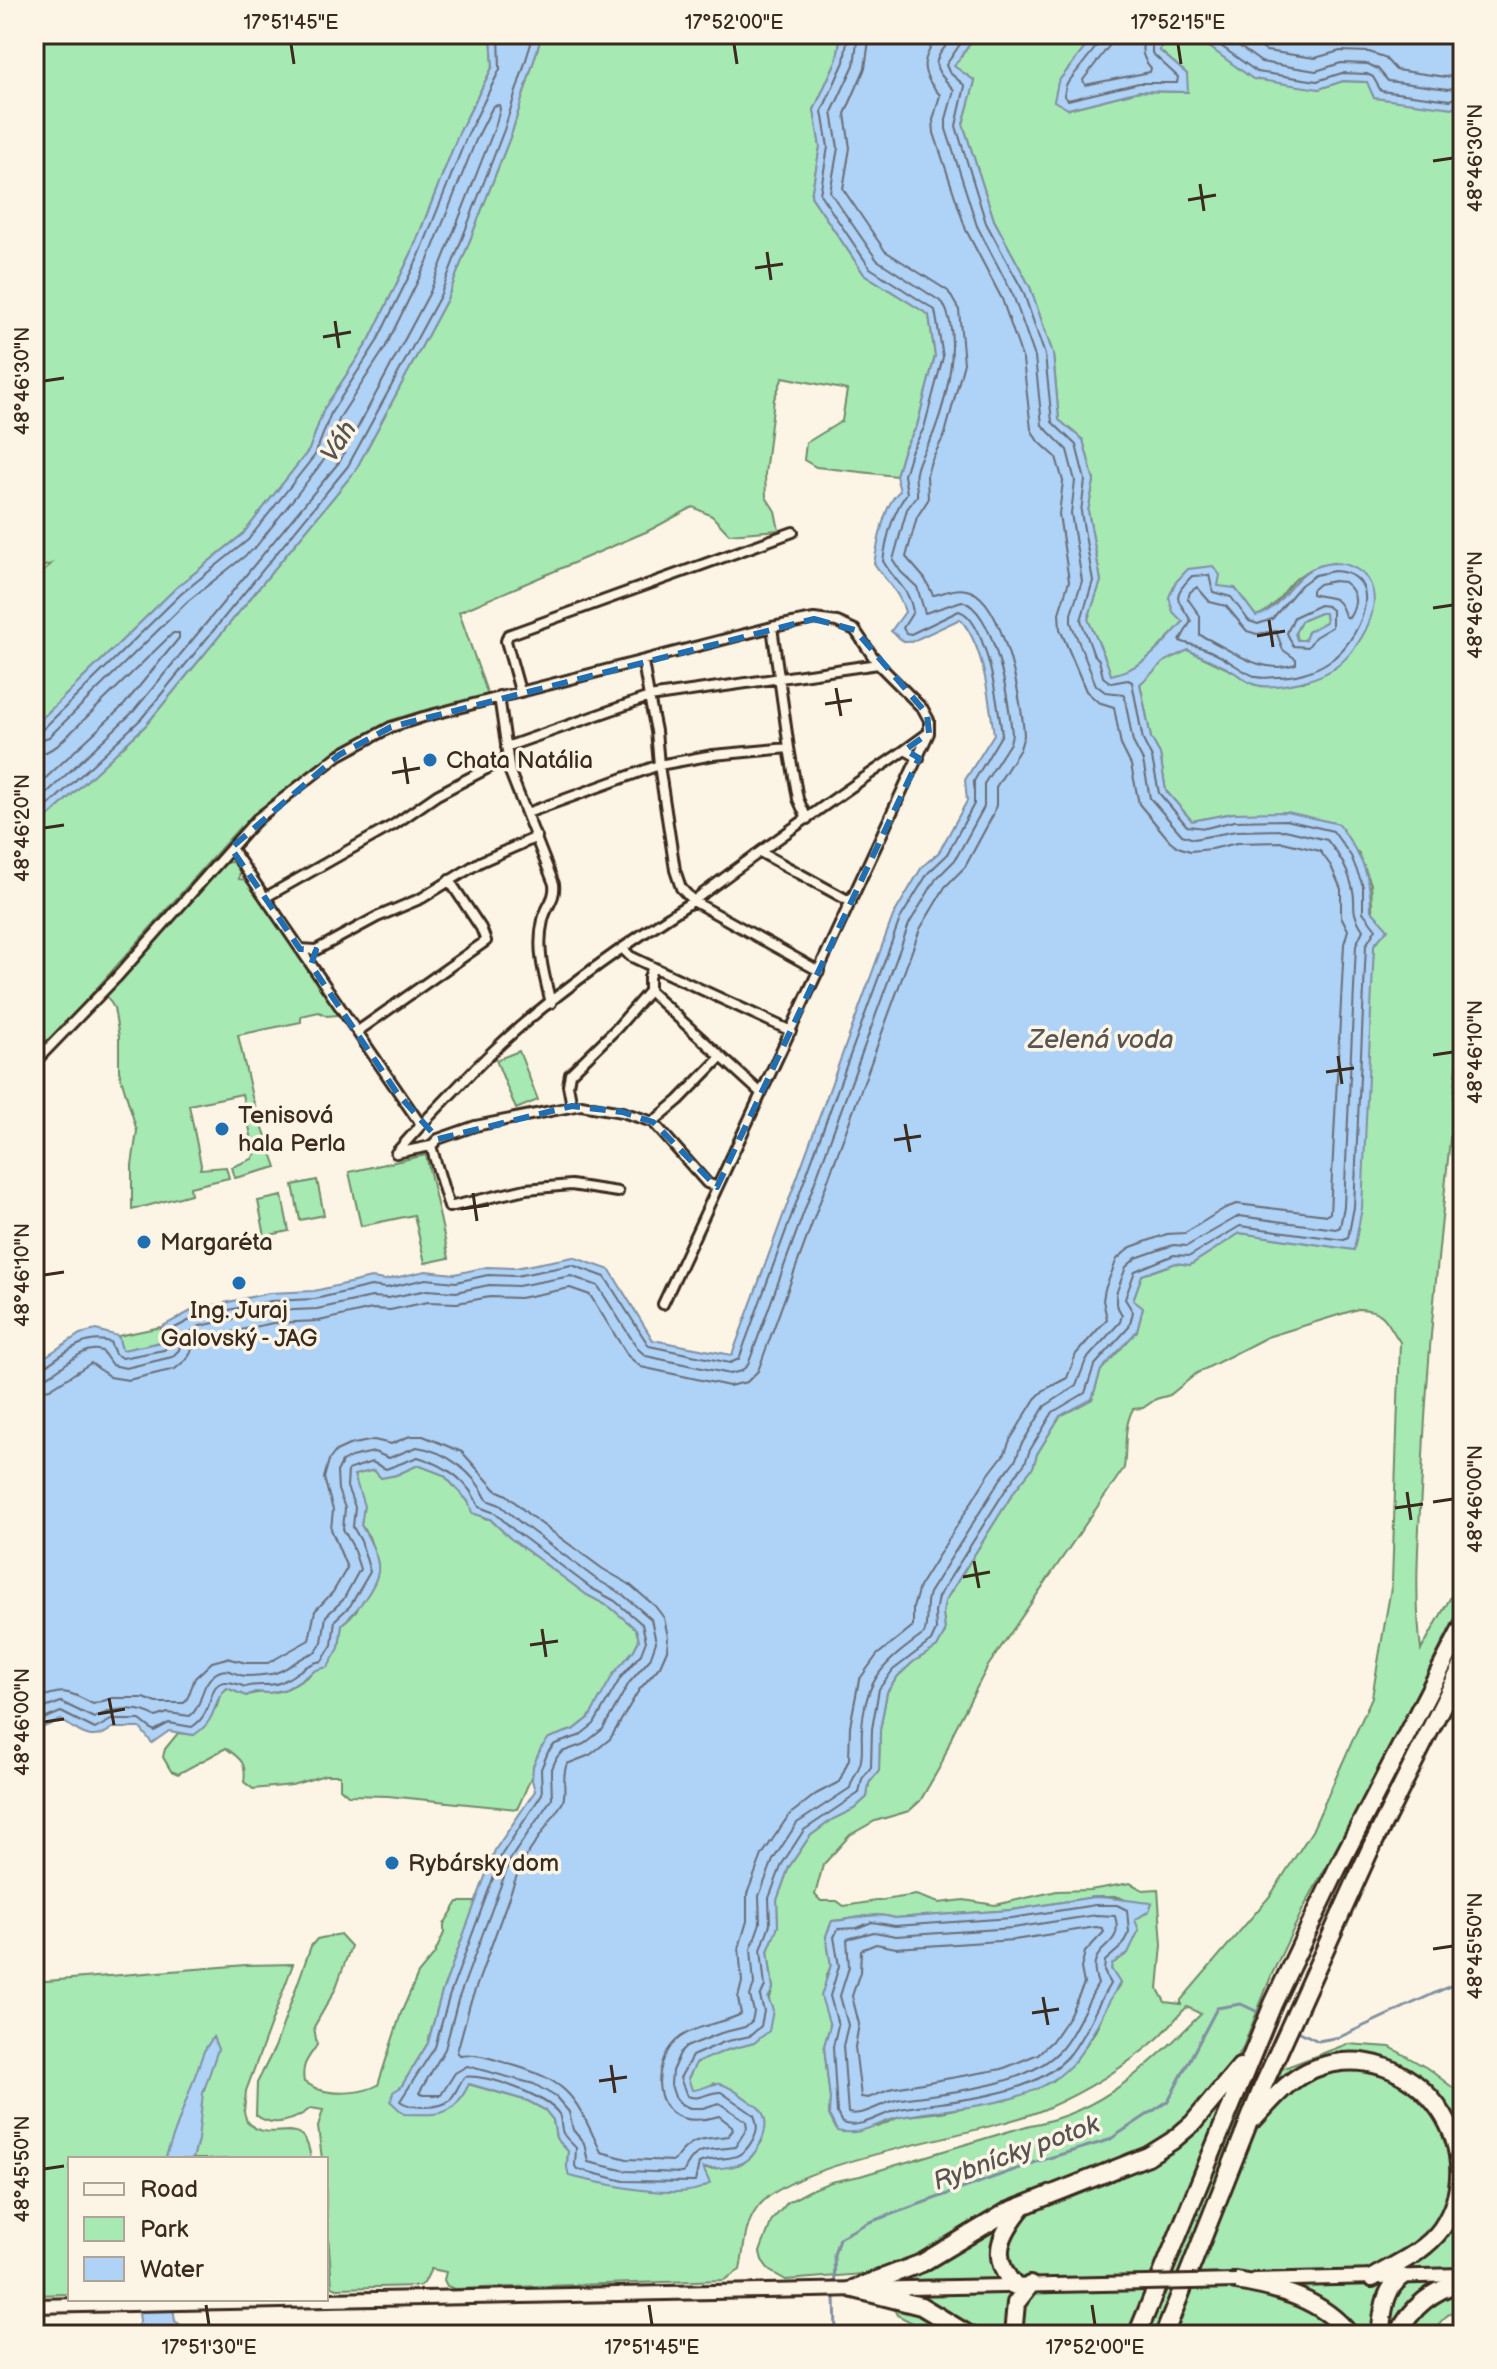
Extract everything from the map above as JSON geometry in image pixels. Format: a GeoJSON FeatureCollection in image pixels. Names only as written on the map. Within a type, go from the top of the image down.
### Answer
{"type":"FeatureCollection","features":[{"type":"Feature","properties":{"kind":"highway"},"geometry":{"type":"LineString","coordinates":[[1137,2335],[1273,2004],[1337,1869],[1463,1626]]}},
{"type":"Feature","properties":{"kind":"highway"},"geometry":{"type":"LineString","coordinates":[[1164,2335],[1283,2041],[1383,1823],[1463,1664]]}},
{"type":"Feature","properties":{"kind":"highway"},"geometry":{"type":"LineString","coordinates":[[853,2289],[912,2267],[1007,2212],[1123,2167],[1172,2141],[1203,2114],[1234,2072],[1250,2058]]}},
{"type":"Feature","properties":{"kind":"highway"},"geometry":{"type":"LineString","coordinates":[[1248,2125],[1297,2077],[1316,2068],[1342,2062],[1363,2061],[1390,2068],[1419,2083],[1444,2112],[1456,2136],[1461,2164],[1458,2195],[1451,2213],[1440,2231],[1412,2256],[1372,2278]]}},
{"type":"Feature","properties":{"kind":"highway"},"geometry":{"type":"LineString","coordinates":[[1013,2335],[1012,2318],[1022,2285],[1004,2274],[999,2254],[1001,2238],[1024,2205]]}},
{"type":"Feature","properties":{"kind":"highway"},"geometry":{"type":"LineString","coordinates":[[1380,2335],[1389,2291],[1402,2277]]}},
{"type":"Feature","properties":{"kind":"highway"},"geometry":{"type":"LineString","coordinates":[[1398,2335],[1407,2318],[1425,2299],[1463,2278]]}},
{"type":"Feature","properties":{"kind":"highway"},"geometry":{"type":"LineString","coordinates":[[1236,2281],[1269,2286],[1312,2304],[1338,2320],[1350,2335]]}},
{"type":"Feature","properties":{"kind":"highway"},"geometry":{"type":"LineString","coordinates":[[853,2289],[916,2304],[969,2335]]}},
{"type":"Feature","properties":{"kind":"main road"},"geometry":{"type":"LineString","coordinates":[[328,2300],[1463,2278]]}},
{"type":"Feature","properties":{"kind":"main road"},"geometry":{"type":"LineString","coordinates":[[34,2306],[295,2301]]}},
{"type":"Feature","properties":{"kind":"street"},"geometry":{"type":"LineString","coordinates":[[520,691],[506,641],[508,635],[793,532]]}},
{"type":"Feature","properties":{"kind":"street"},"geometry":{"type":"LineString","coordinates":[[34,1063],[116,978],[257,819],[339,755],[362,741],[412,720],[772,627],[814,619],[849,626],[861,636],[878,664],[923,709],[929,720],[929,733],[663,1304]]}},
{"type":"Feature","properties":{"kind":"street"},"geometry":{"type":"LineString","coordinates":[[772,627],[798,799],[807,819]]}},
{"type":"Feature","properties":{"kind":"street"},"geometry":{"type":"LineString","coordinates":[[643,662],[675,870],[681,888],[693,901],[819,971]]}},
{"type":"Feature","properties":{"kind":"street"},"geometry":{"type":"LineString","coordinates":[[506,747],[649,697],[878,664]]}},
{"type":"Feature","properties":{"kind":"street"},"geometry":{"type":"LineString","coordinates":[[499,696],[507,758],[514,785],[537,837],[555,891],[543,921],[540,949],[551,1003]]}},
{"type":"Feature","properties":{"kind":"street"},"geometry":{"type":"LineString","coordinates":[[717,1187],[707,1183],[653,1122],[622,1112],[572,1106],[475,1126],[396,1153],[491,1052],[551,1003],[929,733]]}},
{"type":"Feature","properties":{"kind":"street"},"geometry":{"type":"LineString","coordinates":[[527,813],[659,765],[703,756],[789,748]]}},
{"type":"Feature","properties":{"kind":"street"},"geometry":{"type":"LineString","coordinates":[[905,750],[919,758]]}},
{"type":"Feature","properties":{"kind":"street"},"geometry":{"type":"LineString","coordinates":[[266,897],[395,824],[437,795],[507,758]]}},
{"type":"Feature","properties":{"kind":"street"},"geometry":{"type":"LineString","coordinates":[[300,949],[316,950],[377,917],[422,898],[480,862],[537,837]]}},
{"type":"Feature","properties":{"kind":"street"},"geometry":{"type":"LineString","coordinates":[[231,848],[434,1142],[449,1207],[526,1189],[571,1185],[618,1192]]}},
{"type":"Feature","properties":{"kind":"street"},"geometry":{"type":"LineString","coordinates":[[760,852],[851,902]]}},
{"type":"Feature","properties":{"kind":"street"},"geometry":{"type":"LineString","coordinates":[[358,1031],[486,941],[462,896],[449,880]]}},
{"type":"Feature","properties":{"kind":"street"},"geometry":{"type":"LineString","coordinates":[[623,949],[630,956],[791,1031]]}},
{"type":"Feature","properties":{"kind":"street"},"geometry":{"type":"LineString","coordinates":[[311,965],[316,950]]}},
{"type":"Feature","properties":{"kind":"street"},"geometry":{"type":"LineString","coordinates":[[572,1106],[568,1085],[570,1074],[649,991],[653,967]]}},
{"type":"Feature","properties":{"kind":"street"},"geometry":{"type":"LineString","coordinates":[[649,991],[761,1093]]}},
{"type":"Feature","properties":{"kind":"street"},"geometry":{"type":"LineString","coordinates":[[653,1122],[721,1057]]}},
{"type":"Feature","properties":{"kind":"highlighted area"},"geometry":{"type":"Polygon","coordinates":[[[814,619],[855,630],[927,714],[929,733],[905,750],[919,758],[717,1187],[653,1122],[622,1112],[572,1106],[438,1139],[397,1093],[311,965],[316,950],[300,949],[231,848],[339,755],[391,727],[814,619]]]}},
{"type":"Feature","properties":{"kind":"green space"},"geometry":{"type":"Polygon","coordinates":[[[34,34],[491,34],[493,66],[459,133],[412,252],[370,339],[324,409],[309,450],[243,534],[176,588],[34,726],[34,582],[51,564],[41,567],[34,576],[34,34]]]}},
{"type":"Feature","properties":{"kind":"green space"},"geometry":{"type":"Polygon","coordinates":[[[542,34],[841,34],[837,59],[814,110],[820,147],[811,196],[864,274],[929,315],[935,356],[917,426],[904,449],[896,476],[816,467],[804,460],[806,443],[842,421],[847,390],[783,377],[774,399],[765,474],[766,497],[775,511],[779,530],[729,534],[712,516],[693,507],[648,531],[459,612],[491,704],[441,716],[361,745],[298,791],[236,848],[239,828],[34,1059],[34,830],[146,725],[355,471],[447,299],[512,132],[542,34]]]}},
{"type":"Feature","properties":{"kind":"green space"},"geometry":{"type":"Polygon","coordinates":[[[977,34],[1096,34],[1058,82],[1068,109],[1139,91],[1187,92],[1187,74],[1159,50],[1172,34],[1201,34],[1319,89],[1343,81],[1367,82],[1453,108],[1463,102],[1463,998],[1426,1399],[1417,1577],[1421,1650],[1463,1575],[1463,1602],[1364,1798],[1304,1907],[1272,1974],[1242,2050],[1225,2072],[1225,2079],[1279,2070],[1347,2044],[1390,2047],[1427,2068],[1460,2093],[1463,2101],[1463,2307],[1445,2318],[1433,2335],[936,2335],[897,2315],[876,2273],[786,2280],[770,2271],[762,2260],[760,2252],[772,2220],[788,2202],[831,2182],[1056,2119],[1080,2109],[1124,2083],[1201,2014],[1187,2007],[1158,2038],[1132,2059],[1090,2087],[1045,2109],[848,2162],[779,2190],[753,2215],[740,2270],[724,2280],[455,2289],[447,2286],[444,2280],[446,2272],[431,2269],[419,2286],[337,2288],[332,2286],[328,2235],[328,2157],[322,2157],[318,2127],[323,2110],[311,2108],[291,2119],[277,2122],[256,2115],[257,2083],[275,2047],[311,1946],[317,1939],[340,1934],[351,1946],[335,1990],[314,2027],[317,2045],[304,2066],[304,2082],[327,2092],[365,2090],[378,2085],[401,2013],[418,1974],[434,1955],[444,1933],[444,1924],[458,1902],[476,1902],[441,1995],[428,2043],[401,2087],[464,2093],[468,2084],[528,2101],[545,2110],[553,2120],[556,2138],[568,2151],[567,2168],[712,2169],[742,2164],[762,2141],[714,2083],[703,2090],[691,2090],[688,2079],[695,2063],[754,2043],[773,1989],[768,1951],[778,1926],[777,1900],[789,1867],[810,1836],[833,1819],[854,1809],[867,1797],[869,1783],[879,1771],[880,1730],[887,1692],[913,1662],[937,1647],[945,1632],[945,1601],[1015,1490],[1033,1467],[1037,1454],[1060,1416],[1092,1399],[1101,1370],[1137,1331],[1133,1300],[1142,1275],[1176,1263],[1190,1265],[1240,1233],[1354,1249],[1374,945],[1371,884],[1358,852],[1233,813],[1192,821],[1166,791],[1160,754],[1151,738],[1140,683],[1165,661],[1188,650],[1255,685],[1303,682],[1335,668],[1333,563],[1302,574],[1269,609],[1256,616],[1235,588],[1188,619],[1143,662],[1111,676],[1088,619],[1101,581],[1088,511],[1094,481],[1083,440],[1059,420],[1053,354],[1030,287],[994,220],[963,124],[975,81],[953,66],[977,34]],[[1358,1309],[1267,1337],[1197,1373],[1170,1395],[1156,1399],[1143,1408],[1133,1409],[1127,1430],[1124,1468],[988,1666],[954,1731],[941,1765],[920,1801],[909,1811],[875,1821],[850,1835],[823,1865],[815,1895],[821,1901],[837,1901],[844,1906],[916,1895],[939,1903],[964,1900],[995,1905],[1057,1891],[1090,1890],[1130,1883],[1143,1890],[1158,1889],[1162,1945],[1158,1989],[1165,2002],[1181,2004],[1181,2000],[1270,1896],[1312,1831],[1372,1697],[1392,1582],[1400,1342],[1380,1314],[1358,1309]],[[1094,1897],[1012,1910],[895,1918],[871,1916],[832,1921],[826,1936],[831,1965],[826,1978],[830,2026],[824,2046],[829,2115],[878,2127],[899,2117],[1012,2098],[1053,2081],[1075,2061],[1096,2030],[1120,1984],[1111,1969],[1112,1964],[1128,1953],[1134,1920],[1148,1911],[1119,1897],[1094,1897]]]}},
{"type":"Feature","properties":{"kind":"green space"},"geometry":{"type":"Polygon","coordinates":[[[1325,613],[1326,622],[1308,632],[1305,640],[1297,640],[1295,633],[1301,621],[1325,613]]]}},
{"type":"Feature","properties":{"kind":"green space"},"geometry":{"type":"Polygon","coordinates":[[[228,862],[238,863],[239,879],[249,880],[339,1015],[327,1016],[319,1012],[301,1016],[301,1022],[238,1035],[252,1097],[277,1167],[235,1178],[232,1167],[252,1159],[255,1154],[242,1094],[189,1105],[200,1169],[226,1167],[229,1178],[190,1187],[191,1194],[132,1210],[132,1165],[137,1131],[119,1071],[119,1037],[114,1008],[105,993],[212,875],[228,862]]]}},
{"type":"Feature","properties":{"kind":"green space"},"geometry":{"type":"Polygon","coordinates":[[[519,1051],[538,1100],[516,1109],[496,1060],[519,1051]]]}},
{"type":"Feature","properties":{"kind":"green space"},"geometry":{"type":"Polygon","coordinates":[[[426,1155],[449,1258],[425,1263],[414,1215],[361,1226],[349,1172],[426,1155]]]}},
{"type":"Feature","properties":{"kind":"green space"},"geometry":{"type":"Polygon","coordinates":[[[317,1180],[324,1215],[300,1220],[293,1185],[317,1180]]]}},
{"type":"Feature","properties":{"kind":"green space"},"geometry":{"type":"Polygon","coordinates":[[[282,1196],[289,1231],[265,1236],[258,1201],[282,1196]]]}},
{"type":"Feature","properties":{"kind":"green space"},"geometry":{"type":"Polygon","coordinates":[[[161,1327],[164,1341],[122,1351],[118,1336],[161,1327]]]}},
{"type":"Feature","properties":{"kind":"green space"},"geometry":{"type":"Polygon","coordinates":[[[418,1465],[444,1475],[483,1518],[490,1519],[510,1538],[587,1595],[610,1607],[636,1629],[639,1640],[634,1650],[615,1673],[589,1718],[575,1729],[549,1738],[517,1809],[348,1795],[340,1788],[340,1775],[253,1789],[244,1782],[242,1762],[226,1748],[178,1774],[171,1771],[163,1757],[165,1749],[178,1733],[194,1735],[227,1688],[246,1696],[283,1690],[306,1678],[339,1648],[342,1624],[356,1612],[378,1564],[369,1537],[361,1525],[361,1505],[354,1475],[374,1470],[381,1478],[418,1465]]]}},
{"type":"Feature","properties":{"kind":"green space"},"geometry":{"type":"Polygon","coordinates":[[[293,1964],[246,2091],[244,2112],[247,2122],[267,2132],[302,2135],[310,2157],[68,2157],[68,2294],[34,2295],[34,1982],[293,1964]]]}},
{"type":"Feature","properties":{"kind":"water","name":"Váh"},"geometry":{"type":"Polygon","coordinates":[[[491,34],[542,34],[512,132],[447,299],[355,471],[146,725],[34,830],[34,726],[176,588],[243,534],[309,450],[324,409],[370,339],[412,252],[459,133],[493,66],[491,34]]]}},
{"type":"Feature","properties":{"kind":"water","name":"Zelená voda"},"geometry":{"type":"Polygon","coordinates":[[[841,34],[977,34],[954,66],[975,81],[963,124],[994,220],[1030,287],[1053,354],[1059,420],[1083,440],[1094,481],[1088,511],[1101,581],[1088,619],[1111,675],[1143,661],[1183,622],[1173,612],[1169,597],[1175,583],[1188,569],[1213,566],[1220,575],[1218,586],[1235,588],[1256,616],[1276,604],[1307,571],[1319,566],[1334,563],[1349,565],[1370,583],[1374,596],[1369,623],[1345,659],[1320,676],[1286,685],[1257,685],[1188,650],[1165,661],[1140,684],[1151,738],[1160,754],[1166,791],[1192,821],[1233,813],[1287,812],[1339,824],[1363,864],[1371,910],[1388,929],[1374,945],[1362,1208],[1354,1250],[1240,1233],[1190,1265],[1176,1263],[1142,1275],[1133,1300],[1143,1308],[1137,1331],[1101,1370],[1092,1399],[1060,1416],[1037,1454],[1033,1467],[1015,1490],[945,1601],[945,1632],[937,1647],[913,1662],[887,1692],[880,1730],[879,1771],[869,1783],[867,1797],[854,1809],[833,1819],[810,1836],[789,1867],[777,1900],[778,1926],[768,1951],[773,1989],[768,1998],[773,2010],[769,2031],[754,2043],[696,2063],[688,2078],[692,2090],[721,2084],[758,2107],[765,2119],[761,2142],[752,2156],[740,2164],[703,2168],[710,2183],[682,2192],[662,2192],[569,2176],[568,2151],[556,2138],[553,2120],[545,2110],[528,2101],[469,2084],[457,2103],[435,2114],[404,2114],[391,2102],[393,2092],[401,2087],[428,2043],[441,1995],[495,1850],[535,1791],[533,1766],[541,1748],[549,1738],[575,1729],[589,1718],[614,1673],[634,1650],[639,1640],[636,1629],[610,1607],[587,1595],[510,1538],[490,1519],[472,1513],[468,1501],[444,1475],[418,1465],[381,1478],[374,1470],[354,1475],[364,1506],[361,1525],[375,1554],[378,1572],[364,1600],[342,1624],[339,1648],[328,1667],[316,1670],[286,1689],[269,1693],[255,1692],[246,1696],[227,1688],[218,1699],[208,1723],[194,1735],[169,1731],[152,1743],[140,1728],[112,1728],[99,1736],[92,1736],[61,1720],[34,1731],[34,1364],[80,1334],[96,1330],[118,1336],[122,1350],[163,1342],[161,1327],[193,1310],[269,1293],[314,1291],[371,1278],[385,1280],[426,1271],[455,1274],[487,1267],[515,1268],[573,1257],[610,1270],[653,1340],[732,1355],[893,916],[922,867],[939,852],[967,801],[965,780],[994,734],[984,673],[968,630],[960,619],[911,642],[903,641],[891,631],[905,612],[903,605],[874,563],[886,514],[894,496],[900,491],[896,476],[904,449],[917,426],[935,356],[929,315],[864,274],[811,196],[820,147],[814,110],[837,59],[841,34]],[[1325,613],[1301,621],[1295,633],[1297,640],[1305,640],[1308,632],[1326,622],[1325,613]]]}},
{"type":"Feature","properties":{"kind":"water"},"geometry":{"type":"Polygon","coordinates":[[[1096,34],[1172,34],[1159,50],[1187,74],[1188,92],[1139,91],[1068,109],[1054,101],[1058,82],[1096,34]]]}},
{"type":"Feature","properties":{"kind":"water"},"geometry":{"type":"Polygon","coordinates":[[[1200,34],[1463,34],[1463,102],[1453,108],[1374,98],[1367,82],[1343,81],[1319,89],[1253,79],[1208,46],[1200,34]]]}},
{"type":"Feature","properties":{"kind":"water"},"geometry":{"type":"Polygon","coordinates":[[[1094,1897],[1152,1903],[1149,1911],[1135,1920],[1139,1930],[1128,1953],[1112,1964],[1111,1969],[1120,1983],[1083,2049],[1061,2075],[1041,2087],[996,2102],[901,2117],[854,2132],[837,2131],[829,2115],[824,2046],[830,2026],[821,1996],[831,1965],[826,1936],[832,1921],[871,1916],[895,1918],[1012,1910],[1094,1897]]]}},
{"type":"Feature","properties":{"kind":"water"},"geometry":{"type":"Polygon","coordinates":[[[213,2037],[218,2049],[203,2093],[194,2157],[166,2157],[204,2051],[213,2037]]]}},
{"type":"Feature","properties":{"kind":"water"},"geometry":{"type":"Polygon","coordinates":[[[172,2301],[175,2321],[189,2331],[189,2335],[133,2335],[140,2321],[138,2305],[172,2301]]]}},
{"type":"Feature","properties":{"kind":"waterway","name":"Rybnícky potok"},"geometry":{"type":"LineString","coordinates":[[1294,2029],[1318,2041],[1340,2037],[1463,1980]]}},
{"type":"Feature","properties":{"kind":"waterway","name":"Rybnícky potok"},"geometry":{"type":"LineString","coordinates":[[835,2288],[834,2255],[839,2238],[867,2223],[1039,2161],[1109,2140],[1168,2101],[1217,2008],[1241,2004],[1262,2014]]}},
{"type":"Feature","properties":{"kind":"waterway","name":"Rybnícky potok"},"geometry":{"type":"LineString","coordinates":[[835,2295],[836,2335]]}},
{"type":"Feature","properties":{"kind":"place","name":"Chata Natália"},"geometry":{"type":"Point","coordinates":[430,760]}},
{"type":"Feature","properties":{"kind":"place","name":"Tenisová hala Perla"},"geometry":{"type":"Point","coordinates":[222,1129]}},
{"type":"Feature","properties":{"kind":"place","name":"Margaréta"},"geometry":{"type":"Point","coordinates":[144,1242]}},
{"type":"Feature","properties":{"kind":"place","name":"Ing. Juraj Galovský - JAG"},"geometry":{"type":"Point","coordinates":[239,1283]}},
{"type":"Feature","properties":{"kind":"place","name":"Rybársky dom"},"geometry":{"type":"Point","coordinates":[392,1863]}}]}
